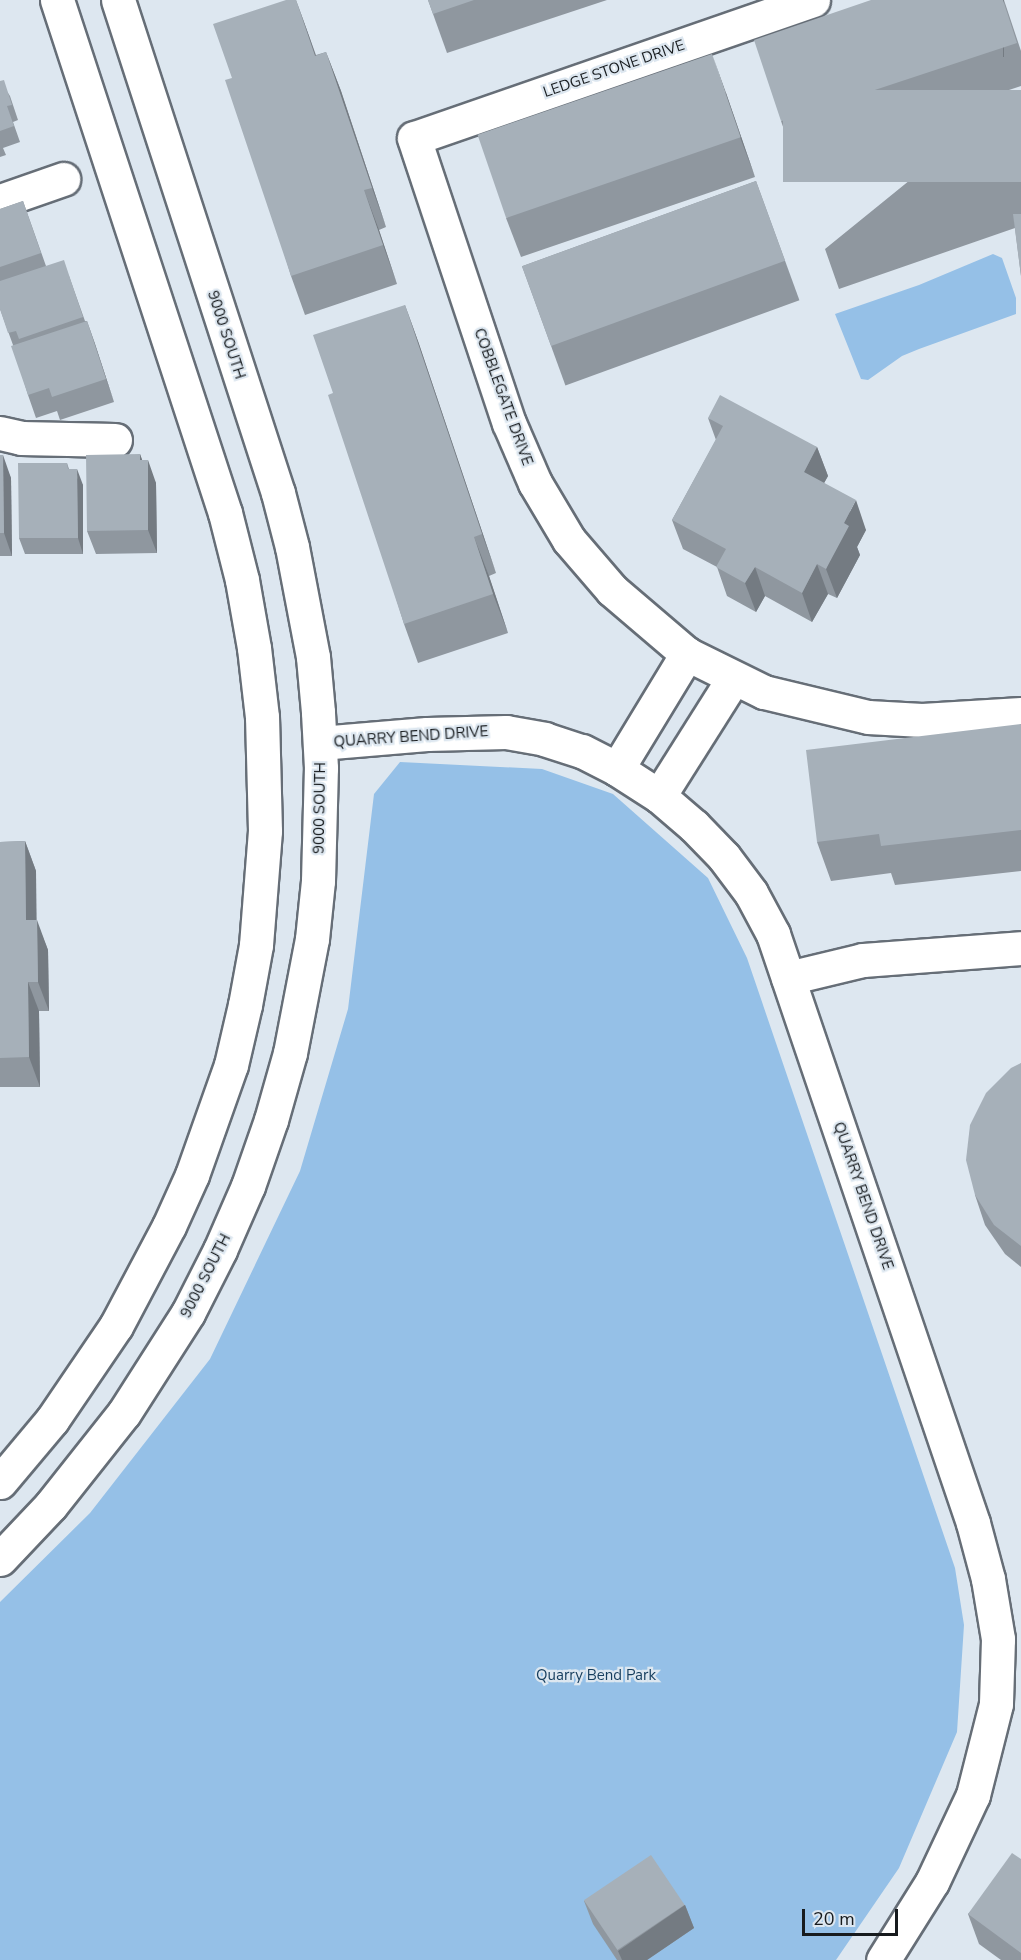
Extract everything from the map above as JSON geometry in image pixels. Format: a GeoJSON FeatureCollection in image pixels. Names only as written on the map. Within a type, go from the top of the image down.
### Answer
{"type":"FeatureCollection","features":[{"type":"Feature","properties":{"kind":"street"},"geometry":{"type":"LineString","coordinates":[[0,1497],[7,1474],[58,1411],[116,1326],[169,1226],[192,1175],[231,1065],[245,1005],[256,945],[265,831],[262,717],[254,648],[242,580],[225,513],[57,0]]}},
{"type":"Feature","properties":{"kind":"street","name":"9000 SOUTH"},"geometry":{"type":"LineString","coordinates":[[0,1559],[88,1461],[158,1364],[209,1271],[248,1186],[287,1064],[306,973],[318,881],[320,743],[313,657],[304,602],[284,514],[118,0]]}},
{"type":"Feature","properties":{"kind":"street","name":"LEDGE STONE DRIVE"},"geometry":{"type":"LineString","coordinates":[[414,138],[813,0]]}},
{"type":"Feature","properties":{"kind":"street","name":"COBBLEGATE DRIVE"},"geometry":{"type":"LineString","coordinates":[[414,138],[509,423],[535,483],[569,540],[612,591],[687,654],[733,679],[774,695],[868,717],[922,720],[1021,714]]}},
{"type":"Feature","properties":{"kind":"street"},"geometry":{"type":"LineString","coordinates":[[0,201],[63,179]]}},
{"type":"Feature","properties":{"kind":"street"},"geometry":{"type":"LineString","coordinates":[[0,433],[21,438],[115,440]]}},
{"type":"Feature","properties":{"kind":"street"},"geometry":{"type":"LineString","coordinates":[[617,770],[687,654]]}},
{"type":"Feature","properties":{"kind":"street"},"geometry":{"type":"LineString","coordinates":[[659,796],[733,679]]}},
{"type":"Feature","properties":{"kind":"street","name":"QUARRY BEND DRIVE"},"geometry":{"type":"LineString","coordinates":[[320,743],[427,734],[506,732],[544,739],[582,751],[659,796],[694,826],[724,857],[751,893],[773,934],[973,1523],[988,1579],[1009,1705],[973,1795],[932,1882],[883,1960]]}},
{"type":"Feature","properties":{"kind":"street"},"geometry":{"type":"LineString","coordinates":[[788,978],[863,960],[1021,948]]}},
{"type":"Feature","properties":{"kind":"green space"},"geometry":{"type":"Polygon","coordinates":[[[993,254],[1002,258],[1016,298],[1016,314],[902,356],[868,380],[861,379],[835,314],[919,285],[993,254]]]}},
{"type":"Feature","properties":{"kind":"green space","name":"Quarry Bend Park"},"geometry":{"type":"Polygon","coordinates":[[[400,762],[542,769],[613,794],[708,878],[747,958],[955,1568],[964,1625],[957,1732],[899,1868],[836,1960],[0,1960],[0,1602],[90,1513],[210,1359],[300,1171],[348,1009],[374,794],[400,762]]]}},
{"type":"Feature","properties":{"kind":"building"},"geometry":{"type":"Polygon","coordinates":[[[286,0],[296,0],[315,56],[326,52],[372,188],[364,190],[383,245],[291,276],[225,80],[232,78],[213,24],[286,0]]]}},
{"type":"Feature","properties":{"kind":"building"},"geometry":{"type":"Polygon","coordinates":[[[428,0],[474,0],[433,14],[428,0]]]}},
{"type":"Feature","properties":{"kind":"building"},"geometry":{"type":"Polygon","coordinates":[[[871,0],[1003,0],[1017,43],[781,121],[754,40],[871,0]]]}},
{"type":"Feature","properties":{"kind":"building"},"geometry":{"type":"Polygon","coordinates":[[[712,54],[741,137],[506,218],[478,135],[712,54]]]}},
{"type":"Feature","properties":{"kind":"building"},"geometry":{"type":"Polygon","coordinates":[[[4,80],[12,105],[7,106],[14,126],[0,131],[0,81],[4,80]]]}},
{"type":"Feature","properties":{"kind":"building"},"geometry":{"type":"Polygon","coordinates":[[[783,90],[1021,90],[1021,182],[783,182],[783,90]]]}},
{"type":"Feature","properties":{"kind":"building"},"geometry":{"type":"Polygon","coordinates":[[[756,181],[785,261],[551,346],[522,266],[756,181]]]}},
{"type":"Feature","properties":{"kind":"building"},"geometry":{"type":"Polygon","coordinates":[[[23,201],[41,253],[0,267],[0,209],[23,201]]]}},
{"type":"Feature","properties":{"kind":"building"},"geometry":{"type":"Polygon","coordinates":[[[1013,214],[1021,214],[1021,276],[1013,214]]]}},
{"type":"Feature","properties":{"kind":"building"},"geometry":{"type":"Polygon","coordinates":[[[64,260],[83,317],[19,339],[16,331],[8,333],[0,309],[0,281],[64,260]]]}},
{"type":"Feature","properties":{"kind":"building"},"geometry":{"type":"Polygon","coordinates":[[[405,305],[482,534],[474,537],[493,594],[404,624],[328,395],[333,393],[313,335],[405,305]]]}},
{"type":"Feature","properties":{"kind":"building"},"geometry":{"type":"Polygon","coordinates":[[[87,321],[106,379],[52,397],[49,388],[28,395],[11,346],[87,321]]]}},
{"type":"Feature","properties":{"kind":"building"},"geometry":{"type":"Polygon","coordinates":[[[720,395],[817,447],[804,472],[856,500],[844,523],[849,526],[826,569],[817,564],[802,593],[755,567],[745,583],[716,567],[726,549],[672,520],[723,426],[708,418],[720,395]]]}},
{"type":"Feature","properties":{"kind":"building"},"geometry":{"type":"Polygon","coordinates":[[[140,454],[140,460],[148,460],[148,530],[87,531],[86,455],[140,454]]]}},
{"type":"Feature","properties":{"kind":"building"},"geometry":{"type":"Polygon","coordinates":[[[0,455],[3,455],[4,533],[0,533],[0,455]]]}},
{"type":"Feature","properties":{"kind":"building"},"geometry":{"type":"Polygon","coordinates":[[[18,463],[67,463],[68,469],[77,469],[78,538],[19,538],[18,463]]]}},
{"type":"Feature","properties":{"kind":"building"},"geometry":{"type":"Polygon","coordinates":[[[1021,724],[1021,830],[881,846],[879,834],[817,842],[806,750],[1021,724]]]}},
{"type":"Feature","properties":{"kind":"building"},"geometry":{"type":"Polygon","coordinates":[[[25,841],[26,920],[37,920],[38,982],[28,982],[29,1057],[0,1058],[0,842],[25,841]]]}},
{"type":"Feature","properties":{"kind":"building"},"geometry":{"type":"Polygon","coordinates":[[[1021,1063],[1021,1246],[994,1225],[975,1195],[966,1160],[970,1125],[986,1093],[1011,1068],[1021,1063]]]}},
{"type":"Feature","properties":{"kind":"building"},"geometry":{"type":"Polygon","coordinates":[[[1012,1853],[1021,1859],[1021,1953],[968,1914],[1012,1853]]]}},
{"type":"Feature","properties":{"kind":"building"},"geometry":{"type":"Polygon","coordinates":[[[651,1855],[685,1905],[617,1950],[584,1900],[651,1855]]]}}]}
